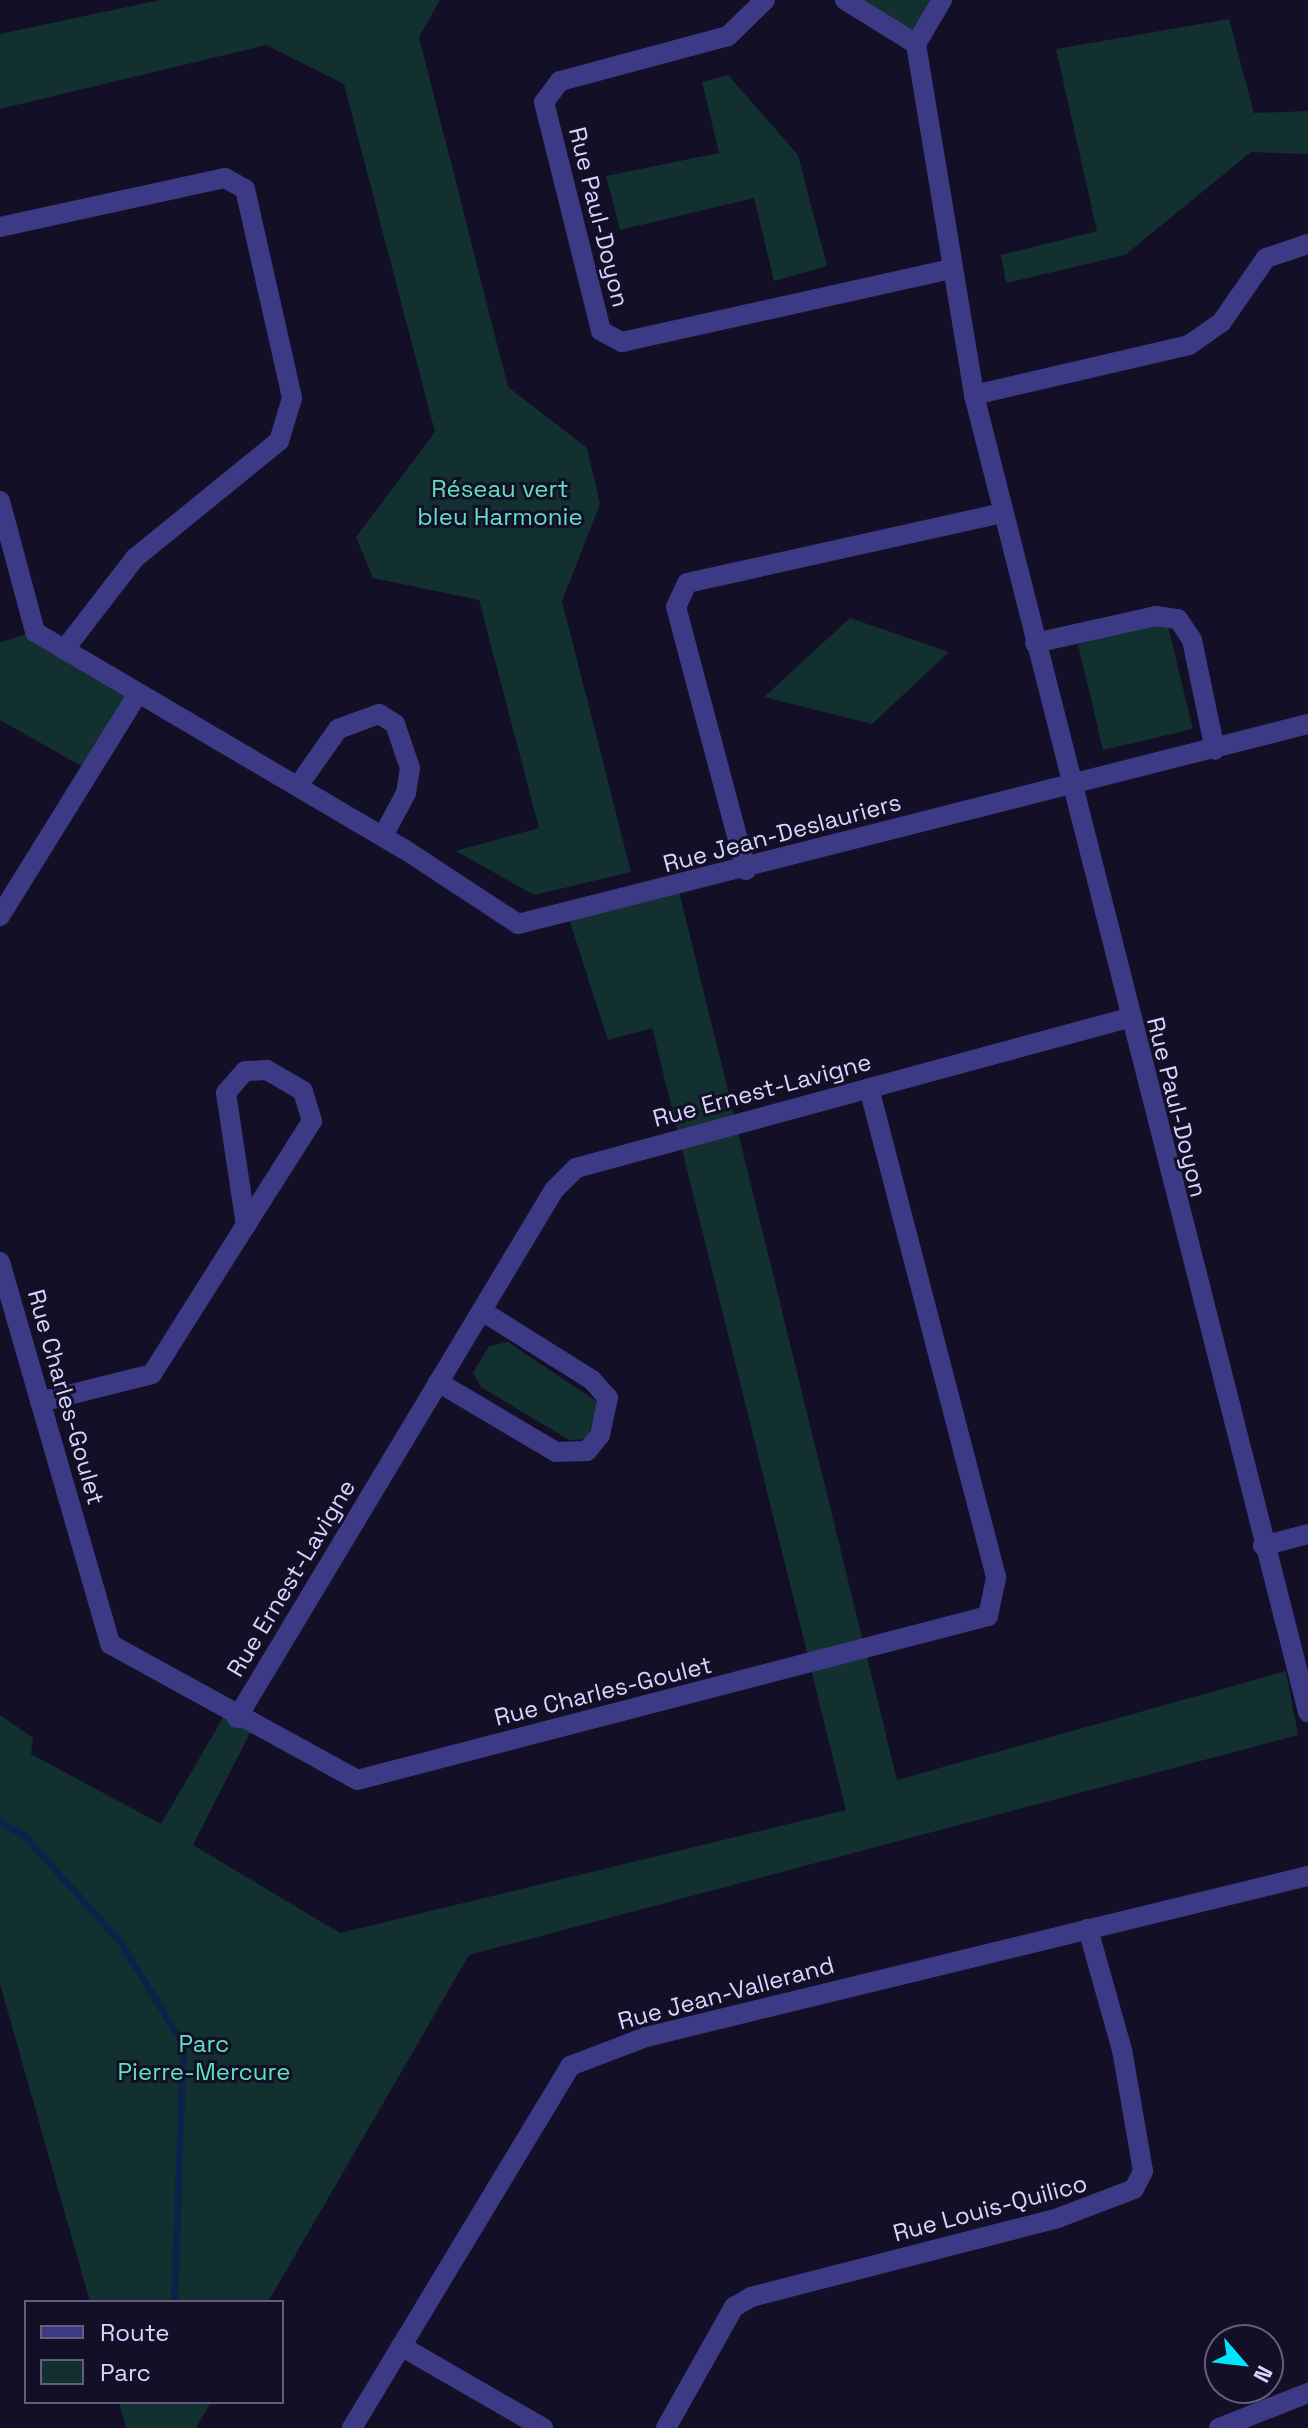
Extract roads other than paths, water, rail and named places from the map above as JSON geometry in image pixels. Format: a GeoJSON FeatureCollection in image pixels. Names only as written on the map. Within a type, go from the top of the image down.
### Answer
{"type":"FeatureCollection","features":[{"type":"Feature","properties":{"kind":"street","name":"Rue Paul-Doyon"},"geometry":{"type":"LineString","coordinates":[[765,0],[728,36],[560,81],[544,102],[601,331],[622,342],[951,269]]}},
{"type":"Feature","properties":{"kind":"street"},"geometry":{"type":"LineString","coordinates":[[845,0],[916,44],[942,0]]}},
{"type":"Feature","properties":{"kind":"street","name":"Rue Paul-Doyon"},"geometry":{"type":"LineString","coordinates":[[916,44],[974,395],[1068,784],[1308,1712]]}},
{"type":"Feature","properties":{"kind":"street"},"geometry":{"type":"LineString","coordinates":[[0,227],[225,178],[245,189],[292,398],[279,441],[135,558],[64,650]]}},
{"type":"Feature","properties":{"kind":"street"},"geometry":{"type":"LineString","coordinates":[[974,395],[1189,345],[1221,323],[1266,258],[1308,244]]}},
{"type":"Feature","properties":{"kind":"street","name":"Rue Jean-Deslauriers"},"geometry":{"type":"LineString","coordinates":[[0,501],[35,632],[137,695],[383,836],[518,924],[746,870],[1308,724]]}},
{"type":"Feature","properties":{"kind":"street"},"geometry":{"type":"LineString","coordinates":[[746,870],[676,607],[687,583],[1002,513]]}},
{"type":"Feature","properties":{"kind":"street"},"geometry":{"type":"LineString","coordinates":[[1035,643],[1156,616],[1178,619],[1192,640],[1215,750]]}},
{"type":"Feature","properties":{"kind":"street"},"geometry":{"type":"LineString","coordinates":[[0,916],[137,695]]}},
{"type":"Feature","properties":{"kind":"street"},"geometry":{"type":"LineString","coordinates":[[298,786],[338,729],[379,714],[395,724],[410,768],[406,793],[383,836]]}},
{"type":"Feature","properties":{"kind":"street","name":"Rue Ernest-Lavigne"},"geometry":{"type":"LineString","coordinates":[[237,1718],[554,1190],[576,1168],[1128,1018]]}},
{"type":"Feature","properties":{"kind":"street"},"geometry":{"type":"LineString","coordinates":[[40,1402],[152,1374],[312,1121],[303,1091],[267,1070],[245,1071],[226,1093],[246,1225]]}},
{"type":"Feature","properties":{"kind":"street","name":"Rue Charles-Goulet"},"geometry":{"type":"LineString","coordinates":[[0,1262],[110,1644],[237,1718],[357,1780],[988,1616],[996,1577],[869,1088]]}},
{"type":"Feature","properties":{"kind":"street"},"geometry":{"type":"LineString","coordinates":[[438,1382],[556,1452],[587,1451],[600,1435],[608,1398],[592,1380],[482,1311]]}},
{"type":"Feature","properties":{"kind":"street"},"geometry":{"type":"LineString","coordinates":[[1263,1546],[1308,1534]]}},
{"type":"Feature","properties":{"kind":"street","name":"Rue Jean-Vallerand"},"geometry":{"type":"LineString","coordinates":[[352,2428],[570,2066],[646,2037],[1308,1876]]}},
{"type":"Feature","properties":{"kind":"street","name":"Rue Louis-Quilico"},"geometry":{"type":"LineString","coordinates":[[666,2428],[734,2307],[751,2297],[1058,2218],[1134,2189],[1143,2171],[1122,2050],[1088,1929]]}},
{"type":"Feature","properties":{"kind":"street"},"geometry":{"type":"LineString","coordinates":[[401,2346],[543,2428]]}},
{"type":"Feature","properties":{"kind":"street"},"geometry":{"type":"LineString","coordinates":[[1224,2427],[1308,2393]]}},
{"type":"Feature","properties":{"kind":"waterway"},"geometry":{"type":"LineString","coordinates":[[0,1823],[23,1834],[121,1943],[183,2044],[174,2300]]}},
{"type":"Feature","properties":{"kind":"park label","name":"Réseau vert bleu Harmonie"},"geometry":{"type":"Point","coordinates":[500,503]}},
{"type":"Feature","properties":{"kind":"park label","name":"Parc Pierre-Mercure"},"geometry":{"type":"Point","coordinates":[204,2058]}}]}
